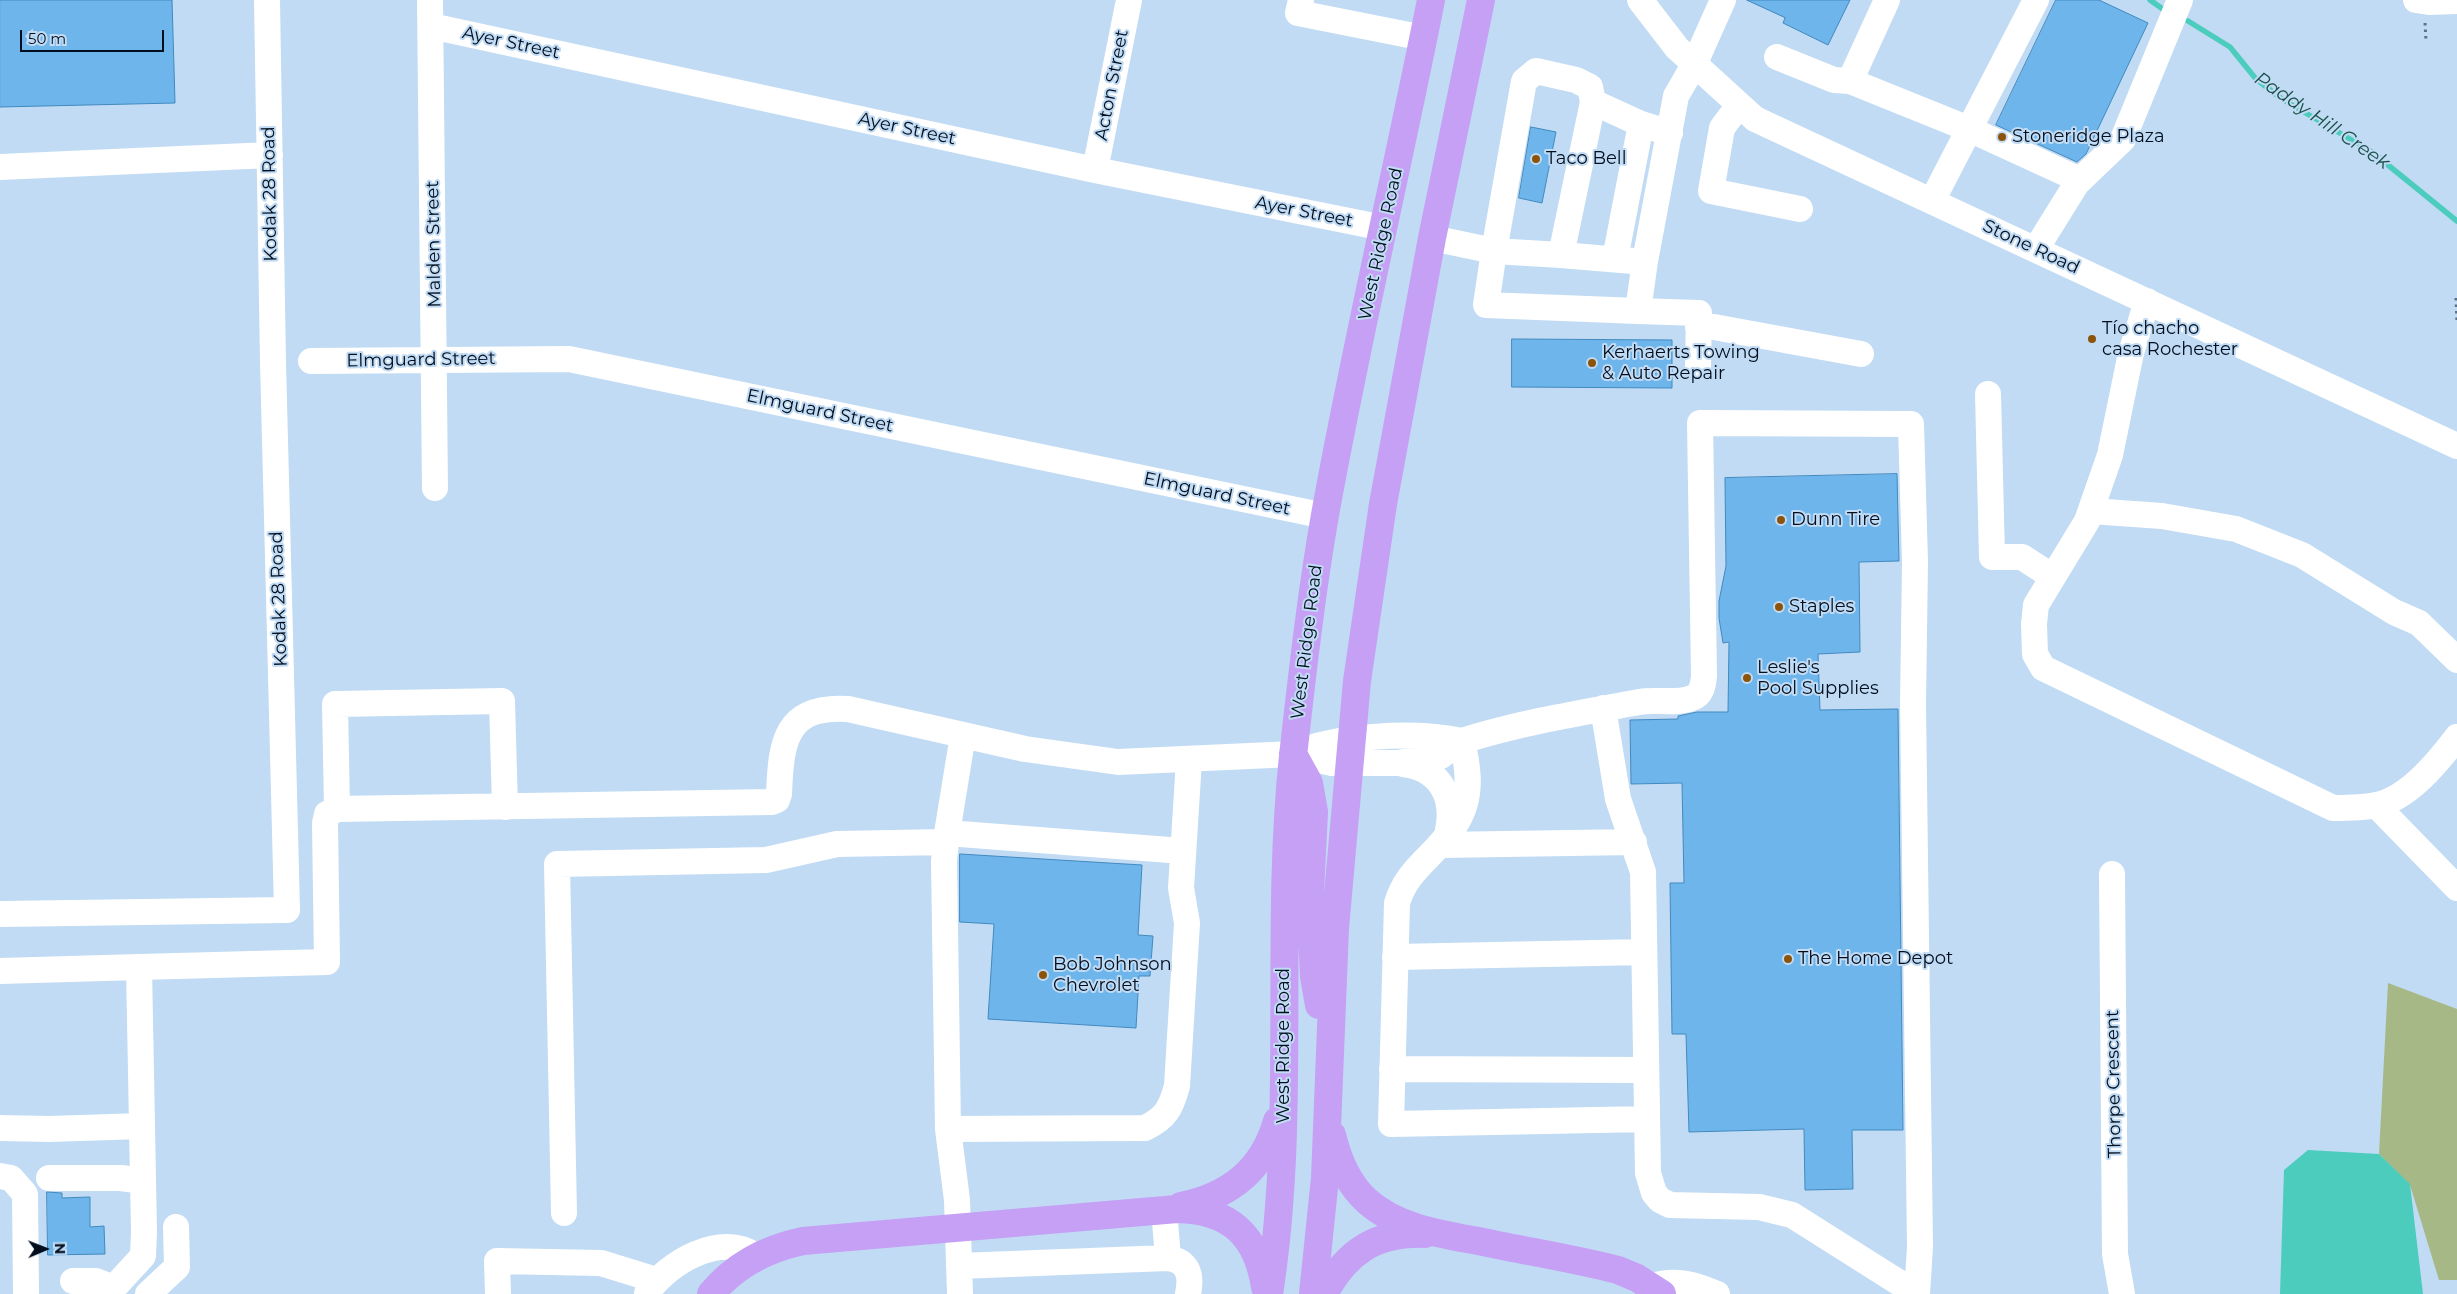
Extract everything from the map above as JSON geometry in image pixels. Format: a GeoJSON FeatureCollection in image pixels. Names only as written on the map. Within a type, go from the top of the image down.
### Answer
{"type":"FeatureCollection","features":[{"type":"Feature","properties":{"kind":"highway","name":"West Ridge Road"},"geometry":{"type":"LineString","coordinates":[[1269,1294],[1280,1205],[1284,1090],[1284,920],[1293,754],[1325,516],[1350,382],[1431,0]]}},
{"type":"Feature","properties":{"kind":"highway"},"geometry":{"type":"LineString","coordinates":[[1313,1294],[1322,1214],[1335,928],[1357,681],[1377,537],[1432,238],[1481,0]]}},
{"type":"Feature","properties":{"kind":"highway"},"geometry":{"type":"LineString","coordinates":[[1293,754],[1309,783],[1314,812],[1310,893],[1314,976],[1329,1058]]}},
{"type":"Feature","properties":{"kind":"highway"},"geometry":{"type":"LineString","coordinates":[[1164,1209],[1214,1197],[1232,1188],[1247,1176],[1261,1159],[1270,1142],[1284,1090]]}},
{"type":"Feature","properties":{"kind":"highway"},"geometry":{"type":"LineString","coordinates":[[1327,1108],[1339,1159],[1359,1193],[1377,1209],[1399,1221],[1448,1235],[1604,1267],[1628,1274],[1658,1292]]}},
{"type":"Feature","properties":{"kind":"highway"},"geometry":{"type":"LineString","coordinates":[[710,1294],[732,1272],[756,1256],[772,1249],[803,1241],[1164,1209],[1187,1209],[1208,1213],[1227,1220],[1242,1232],[1257,1255],[1265,1294]]}},
{"type":"Feature","properties":{"kind":"highway"},"geometry":{"type":"LineString","coordinates":[[1324,1294],[1346,1261],[1368,1245],[1404,1234],[1448,1235]]}},
{"type":"Feature","properties":{"kind":"street","name":"Kodak 28 Road"},"geometry":{"type":"LineString","coordinates":[[0,914],[287,910],[267,0]]}},
{"type":"Feature","properties":{"kind":"street","name":"Malden Street"},"geometry":{"type":"LineString","coordinates":[[430,0],[436,359],[435,488]]}},
{"type":"Feature","properties":{"kind":"street","name":"Acton Street"},"geometry":{"type":"LineString","coordinates":[[1095,170],[1129,0]]}},
{"type":"Feature","properties":{"kind":"street"},"geometry":{"type":"LineString","coordinates":[[1300,0],[1298,12],[1424,38]]}},
{"type":"Feature","properties":{"kind":"street","name":"Stone Road"},"geometry":{"type":"LineString","coordinates":[[1640,0],[1660,28],[1694,65],[1755,119],[2457,446]]}},
{"type":"Feature","properties":{"kind":"street"},"geometry":{"type":"LineString","coordinates":[[1638,311],[1645,261],[1676,96],[1694,65],[1723,0]]}},
{"type":"Feature","properties":{"kind":"street"},"geometry":{"type":"LineString","coordinates":[[1850,81],[1887,0]]}},
{"type":"Feature","properties":{"kind":"street"},"geometry":{"type":"LineString","coordinates":[[1932,201],[2036,0]]}},
{"type":"Feature","properties":{"kind":"street"},"geometry":{"type":"LineString","coordinates":[[2036,249],[2080,180],[2123,138],[2180,0]]}},
{"type":"Feature","properties":{"kind":"street"},"geometry":{"type":"LineString","coordinates":[[2420,8],[2429,2],[2457,1]]}},
{"type":"Feature","properties":{"kind":"street","name":"Ayer Street"},"geometry":{"type":"LineString","coordinates":[[431,26],[1095,170],[1384,228]]}},
{"type":"Feature","properties":{"kind":"street"},"geometry":{"type":"LineString","coordinates":[[1777,56],[1834,80],[1850,81],[1969,129],[2080,180]]}},
{"type":"Feature","properties":{"kind":"street"},"geometry":{"type":"LineString","coordinates":[[1561,255],[1593,102],[1590,87],[1576,80],[1536,71],[1524,81],[1486,304],[1698,313],[1698,366]]}},
{"type":"Feature","properties":{"kind":"street"},"geometry":{"type":"LineString","coordinates":[[1593,102],[1641,124],[1670,133]]}},
{"type":"Feature","properties":{"kind":"street"},"geometry":{"type":"LineString","coordinates":[[1739,105],[1722,128],[1711,191],[1800,209]]}},
{"type":"Feature","properties":{"kind":"street"},"geometry":{"type":"LineString","coordinates":[[1615,259],[1641,124]]}},
{"type":"Feature","properties":{"kind":"street"},"geometry":{"type":"LineString","coordinates":[[0,166],[270,155]]}},
{"type":"Feature","properties":{"kind":"street"},"geometry":{"type":"LineString","coordinates":[[1432,238],[1494,251],[1645,261]]}},
{"type":"Feature","properties":{"kind":"street"},"geometry":{"type":"LineString","coordinates":[[2147,301],[2131,353],[2110,455],[2087,521],[2036,605],[2034,624],[2035,654],[2043,668],[2333,808],[2376,805],[2392,798],[2419,781],[2457,739]]}},
{"type":"Feature","properties":{"kind":"street"},"geometry":{"type":"LineString","coordinates":[[1698,327],[1714,327],[1860,354]]}},
{"type":"Feature","properties":{"kind":"street","name":"Elmguard Street"},"geometry":{"type":"LineString","coordinates":[[311,362],[436,359],[569,359],[1325,516]]}},
{"type":"Feature","properties":{"kind":"street"},"geometry":{"type":"LineString","coordinates":[[1988,394],[1992,557],[2022,557],[2053,577]]}},
{"type":"Feature","properties":{"kind":"street"},"geometry":{"type":"LineString","coordinates":[[1397,763],[1441,756],[1462,741],[1506,728],[1603,708],[1645,701],[1693,698],[1699,694],[1703,686],[1700,423],[1911,424],[1915,562],[1913,704],[1920,1247],[1918,1294],[1792,1215],[1759,1207],[1670,1205],[1660,1200],[1654,1193],[1650,1183],[1647,1119],[1643,872],[1618,799],[1603,708]]}},
{"type":"Feature","properties":{"kind":"street"},"geometry":{"type":"LineString","coordinates":[[2091,510],[2162,516],[2236,529],[2302,555],[2394,612],[2419,623],[2457,660]]}},
{"type":"Feature","properties":{"kind":"street"},"geometry":{"type":"LineString","coordinates":[[337,809],[335,704],[502,701],[505,807]]}},
{"type":"Feature","properties":{"kind":"street"},"geometry":{"type":"LineString","coordinates":[[0,971],[326,962],[325,823],[327,814],[337,809],[772,802],[776,800],[779,794],[783,745],[789,733],[797,722],[808,713],[821,709],[848,709],[1025,749],[1096,760],[1142,762],[1293,754],[1316,760],[1350,751],[1424,737],[1462,741]]}},
{"type":"Feature","properties":{"kind":"street"},"geometry":{"type":"LineString","coordinates":[[960,1294],[958,1227],[948,1129],[944,913],[946,838],[963,735]]}},
{"type":"Feature","properties":{"kind":"street"},"geometry":{"type":"LineString","coordinates":[[1462,741],[1466,777],[1464,809],[1456,826],[1411,874],[1400,892],[1396,903],[1391,1124],[1647,1119]]}},
{"type":"Feature","properties":{"kind":"street"},"geometry":{"type":"LineString","coordinates":[[1350,751],[1410,765],[1428,772],[1436,778],[1447,792],[1450,811],[1442,843]]}},
{"type":"Feature","properties":{"kind":"street"},"geometry":{"type":"LineString","coordinates":[[948,1129],[1145,1128],[1159,1121],[1171,1105],[1176,1086],[1187,923],[1181,888],[1189,760]]}},
{"type":"Feature","properties":{"kind":"street"},"geometry":{"type":"LineString","coordinates":[[2376,805],[2457,888]]}},
{"type":"Feature","properties":{"kind":"street"},"geometry":{"type":"LineString","coordinates":[[564,1212],[557,864],[766,860],[837,844],[946,838],[1183,851]]}},
{"type":"Feature","properties":{"kind":"street"},"geometry":{"type":"LineString","coordinates":[[1442,843],[1634,842]]}},
{"type":"Feature","properties":{"kind":"street","name":"Thorpe Crescent"},"geometry":{"type":"LineString","coordinates":[[2112,874],[2115,1254],[2122,1294]]}},
{"type":"Feature","properties":{"kind":"street"},"geometry":{"type":"LineString","coordinates":[[1395,957],[1644,952]]}},
{"type":"Feature","properties":{"kind":"street"},"geometry":{"type":"LineString","coordinates":[[74,1281],[96,1281],[111,1291],[143,1256],[139,967]]}},
{"type":"Feature","properties":{"kind":"street"},"geometry":{"type":"LineString","coordinates":[[1392,1069],[1646,1070]]}},
{"type":"Feature","properties":{"kind":"street"},"geometry":{"type":"LineString","coordinates":[[0,1128],[49,1130],[142,1126]]}},
{"type":"Feature","properties":{"kind":"street"},"geometry":{"type":"LineString","coordinates":[[0,1176],[11,1178],[25,1194],[26,1294]]}},
{"type":"Feature","properties":{"kind":"street"},"geometry":{"type":"LineString","coordinates":[[49,1178],[122,1178],[143,1181]]}},
{"type":"Feature","properties":{"kind":"street"},"geometry":{"type":"LineString","coordinates":[[1164,1209],[1168,1258]]}},
{"type":"Feature","properties":{"kind":"street"},"geometry":{"type":"LineString","coordinates":[[148,1294],[177,1267],[176,1227]]}},
{"type":"Feature","properties":{"kind":"street"},"geometry":{"type":"LineString","coordinates":[[498,1294],[497,1261],[601,1263],[651,1287],[683,1259],[703,1252],[728,1248],[741,1249],[756,1256]]}},
{"type":"Feature","properties":{"kind":"street"},"geometry":{"type":"LineString","coordinates":[[959,1266],[1168,1258],[1182,1262],[1186,1267],[1190,1281],[1188,1294]]}},
{"type":"Feature","properties":{"kind":"street"},"geometry":{"type":"LineString","coordinates":[[1658,1292],[1670,1282],[1679,1282],[1717,1294]]}},
{"type":"Feature","properties":{"kind":"path"},"geometry":{"type":"LineString","coordinates":[[2420,8],[2426,41]]}},
{"type":"Feature","properties":{"kind":"path"},"geometry":{"type":"LineString","coordinates":[[2456,298],[2457,323]]}},
{"type":"Feature","properties":{"kind":"shaded area"},"geometry":{"type":"Polygon","coordinates":[[[2388,983],[2457,1009],[2457,1280],[2439,1280],[2410,1185],[2379,1154],[2388,983]]]}},
{"type":"Feature","properties":{"kind":"shaded area"},"geometry":{"type":"Polygon","coordinates":[[[2308,1150],[2379,1154],[2410,1184],[2423,1294],[2280,1294],[2284,1170],[2308,1150]]]}},
{"type":"Feature","properties":{"kind":"building"},"geometry":{"type":"Polygon","coordinates":[[[0,0],[172,0],[175,103],[0,107],[0,0]]]}},
{"type":"Feature","properties":{"kind":"building"},"geometry":{"type":"Polygon","coordinates":[[[1747,0],[1850,0],[1828,45],[1783,23],[1785,18],[1747,0]]]}},
{"type":"Feature","properties":{"kind":"building"},"geometry":{"type":"Polygon","coordinates":[[[2056,0],[2099,0],[2148,23],[2086,154],[2077,162],[1996,125],[2056,0]]]}},
{"type":"Feature","properties":{"kind":"building"},"geometry":{"type":"Polygon","coordinates":[[[1531,127],[1556,132],[1542,203],[1519,198],[1531,127]]]}},
{"type":"Feature","properties":{"kind":"building","name":"Kerhaerts Towing & Auto Repair"},"geometry":{"type":"Polygon","coordinates":[[[1512,339],[1672,340],[1672,388],[1512,387],[1512,339]]]}},
{"type":"Feature","properties":{"kind":"building","name":"The Home Depot"},"geometry":{"type":"Polygon","coordinates":[[[1897,474],[1899,561],[1859,562],[1860,652],[1818,654],[1820,710],[1898,709],[1903,1130],[1852,1130],[1853,1189],[1805,1190],[1804,1129],[1689,1132],[1686,1034],[1672,1034],[1670,883],[1684,883],[1682,783],[1631,784],[1630,720],[1678,719],[1678,716],[1697,712],[1728,712],[1729,642],[1723,643],[1719,618],[1719,601],[1726,566],[1725,478],[1897,474]]]}},
{"type":"Feature","properties":{"kind":"building"},"geometry":{"type":"Polygon","coordinates":[[[960,854],[1142,865],[1138,935],[1153,936],[1150,976],[1139,976],[1136,1028],[988,1019],[994,924],[960,922],[960,854]]]}},
{"type":"Feature","properties":{"kind":"building"},"geometry":{"type":"Polygon","coordinates":[[[47,1192],[62,1193],[62,1198],[90,1197],[90,1227],[104,1226],[105,1254],[48,1255],[47,1192]]]}},
{"type":"Feature","properties":{"kind":"waterway","name":"Paddy Hill Creek"},"geometry":{"type":"LineString","coordinates":[[2150,0],[2167,12]]}},
{"type":"Feature","properties":{"kind":"waterway","name":"Paddy Hill Creek"},"geometry":{"type":"LineString","coordinates":[[2188,21],[2230,47],[2256,79],[2282,99],[2372,152],[2457,221]]}},
{"type":"Feature","properties":{"kind":"place","name":"Stoneridge Plaza"},"geometry":{"type":"Point","coordinates":[2002,137]}},
{"type":"Feature","properties":{"kind":"place","name":"Taco Bell"},"geometry":{"type":"Point","coordinates":[1536,159]}},
{"type":"Feature","properties":{"kind":"place","name":"Tío chacho casa Rochester"},"geometry":{"type":"Point","coordinates":[2092,339]}},
{"type":"Feature","properties":{"kind":"place","name":"Kerhaerts Towing & Auto Repair"},"geometry":{"type":"Point","coordinates":[1592,363]}},
{"type":"Feature","properties":{"kind":"place","name":"Dunn Tire"},"geometry":{"type":"Point","coordinates":[1781,520]}},
{"type":"Feature","properties":{"kind":"place","name":"Staples"},"geometry":{"type":"Point","coordinates":[1779,607]}},
{"type":"Feature","properties":{"kind":"place","name":"Leslie's Pool Supplies"},"geometry":{"type":"Point","coordinates":[1747,678]}},
{"type":"Feature","properties":{"kind":"place","name":"The Home Depot"},"geometry":{"type":"Point","coordinates":[1788,959]}},
{"type":"Feature","properties":{"kind":"place","name":"Bob Johnson Chevrolet"},"geometry":{"type":"Point","coordinates":[1043,975]}}]}
